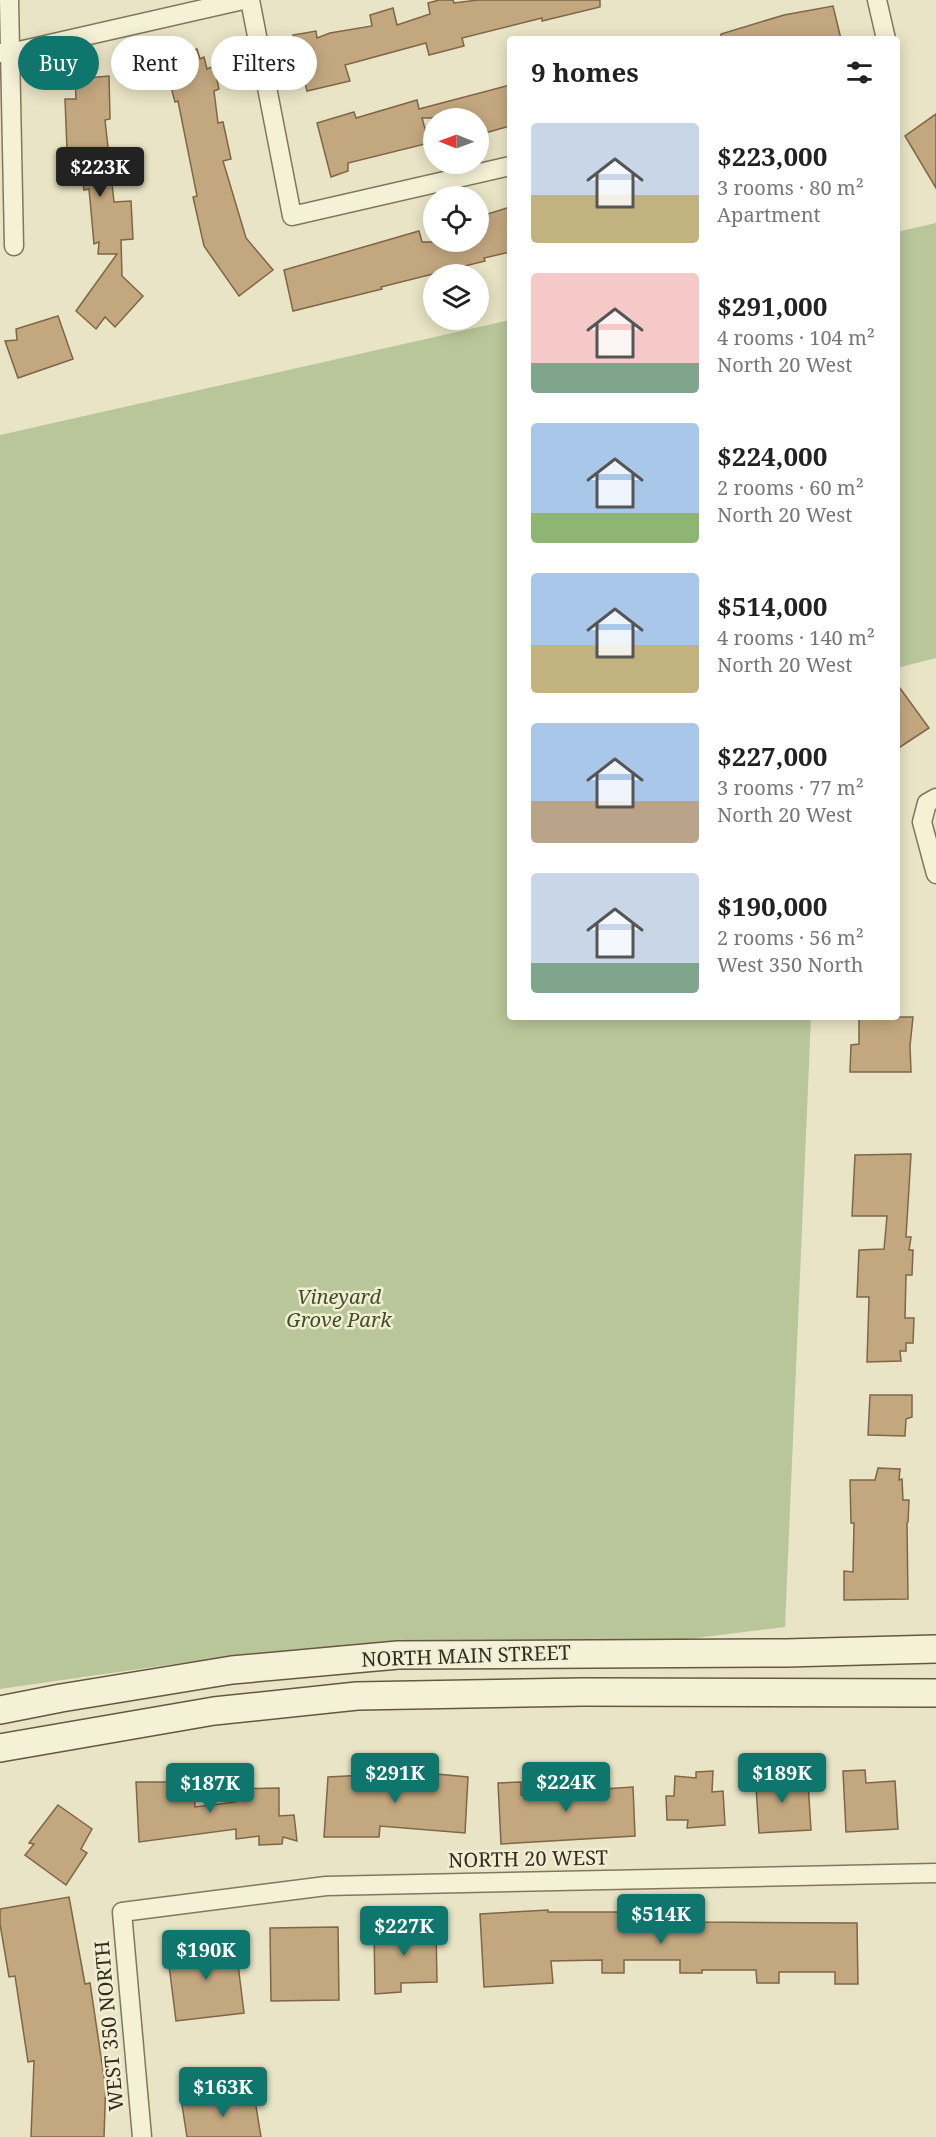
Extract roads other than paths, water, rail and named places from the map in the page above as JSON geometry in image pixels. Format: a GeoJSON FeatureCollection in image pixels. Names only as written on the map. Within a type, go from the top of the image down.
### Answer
{"type":"FeatureCollection","features":[{"type":"Feature","properties":{"kind":"main road","name":"NORTH MAIN STREET"},"geometry":{"type":"LineString","coordinates":[[0,1710],[232,1670],[398,1655],[786,1653],[936,1649]]}},
{"type":"Feature","properties":{"kind":"main road","name":"NORTH MAIN STREET"},"geometry":{"type":"LineString","coordinates":[[0,1748],[214,1711],[357,1696],[583,1692],[936,1693]]}},
{"type":"Feature","properties":{"kind":"street"},"geometry":{"type":"LineString","coordinates":[[9,0],[5,53],[14,246]]}},
{"type":"Feature","properties":{"kind":"street"},"geometry":{"type":"LineString","coordinates":[[5,53],[243,0]]}},
{"type":"Feature","properties":{"kind":"street"},"geometry":{"type":"LineString","coordinates":[[250,0],[292,216],[507,167]]}},
{"type":"Feature","properties":{"kind":"street"},"geometry":{"type":"LineString","coordinates":[[877,0],[885,36]]}},
{"type":"Feature","properties":{"kind":"street"},"geometry":{"type":"LineString","coordinates":[[932,800],[922,822],[936,874]]}},
{"type":"Feature","properties":{"kind":"street","name":"NORTH 20 WEST"},"geometry":{"type":"LineString","coordinates":[[122,1912],[326,1886],[936,1873]]}},
{"type":"Feature","properties":{"kind":"street","name":"WEST 350 NORTH"},"geometry":{"type":"LineString","coordinates":[[122,1912],[142,2137]]}},
{"type":"Feature","properties":{"kind":"park label","name":"Vineyard Grove Park"},"geometry":{"type":"Point","coordinates":[339,1308]}}]}
